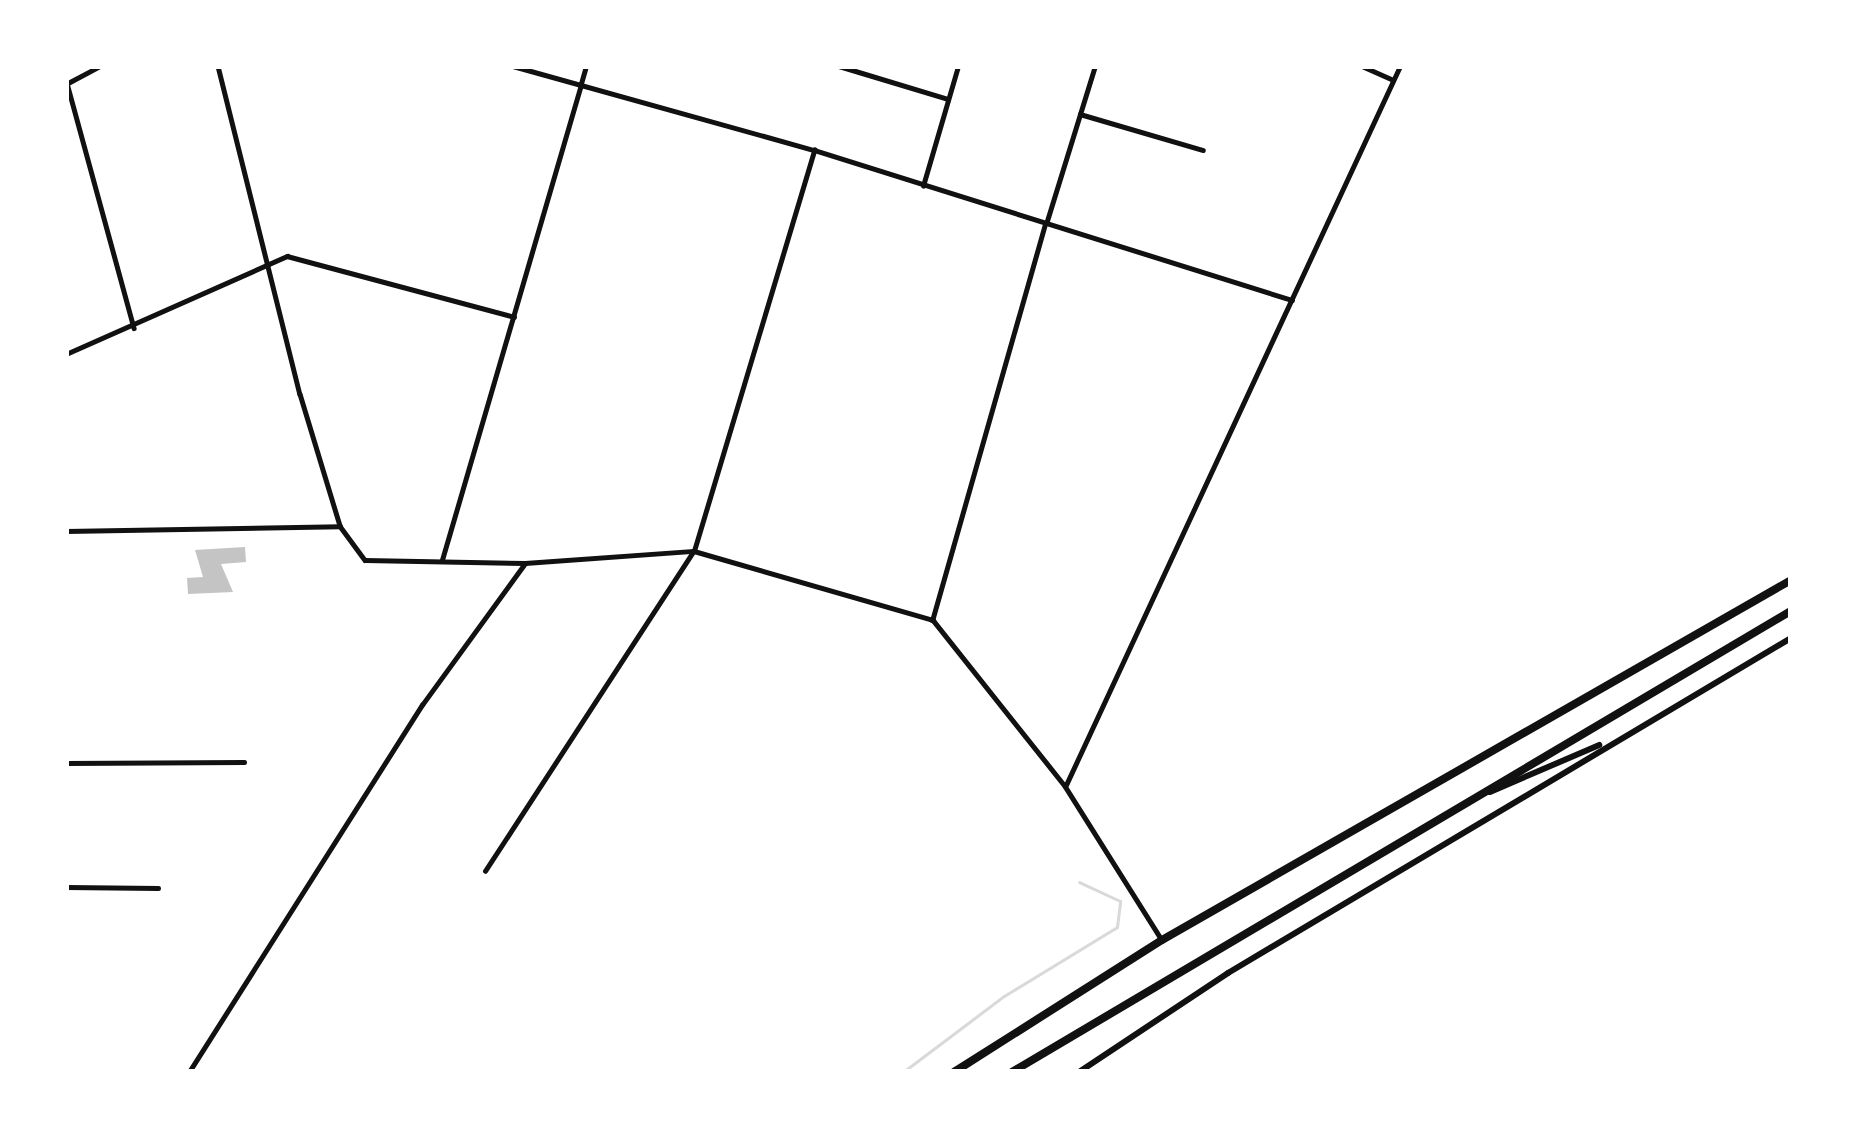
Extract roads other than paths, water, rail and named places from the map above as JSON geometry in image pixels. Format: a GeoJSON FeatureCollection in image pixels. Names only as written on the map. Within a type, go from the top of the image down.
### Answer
{"type":"FeatureCollection","features":[{"type":"Feature","properties":{"kind":"highway"},"geometry":{"type":"LineString","coordinates":[[954,1072],[1162,940],[1791,580]]}},
{"type":"Feature","properties":{"kind":"highway"},"geometry":{"type":"LineString","coordinates":[[1012,1072],[1791,611]]}},
{"type":"Feature","properties":{"kind":"main road"},"geometry":{"type":"LineString","coordinates":[[1079,1072],[1614,739],[1791,638]]}},
{"type":"Feature","properties":{"kind":"main road"},"geometry":{"type":"LineString","coordinates":[[1443,813],[1614,739]]}},
{"type":"Feature","properties":{"kind":"street"},"geometry":{"type":"LineString","coordinates":[[100,66],[67,84],[134,328]]}},
{"type":"Feature","properties":{"kind":"street"},"geometry":{"type":"LineString","coordinates":[[218,66],[340,526],[365,560],[525,563],[694,551],[933,620],[1065,786],[1162,940]]}},
{"type":"Feature","properties":{"kind":"street"},"geometry":{"type":"LineString","coordinates":[[513,66],[814,150],[1292,300]]}},
{"type":"Feature","properties":{"kind":"street"},"geometry":{"type":"LineString","coordinates":[[441,561],[586,66]]}},
{"type":"Feature","properties":{"kind":"street"},"geometry":{"type":"LineString","coordinates":[[839,66],[948,98]]}},
{"type":"Feature","properties":{"kind":"street"},"geometry":{"type":"LineString","coordinates":[[922,186],[958,66]]}},
{"type":"Feature","properties":{"kind":"street"},"geometry":{"type":"LineString","coordinates":[[933,620],[1095,66]]}},
{"type":"Feature","properties":{"kind":"street"},"geometry":{"type":"LineString","coordinates":[[1361,66],[1393,80]]}},
{"type":"Feature","properties":{"kind":"street"},"geometry":{"type":"LineString","coordinates":[[1065,786],[1400,66]]}},
{"type":"Feature","properties":{"kind":"street"},"geometry":{"type":"LineString","coordinates":[[1080,114],[1203,150]]}},
{"type":"Feature","properties":{"kind":"street"},"geometry":{"type":"LineString","coordinates":[[485,872],[694,551],[814,150]]}},
{"type":"Feature","properties":{"kind":"street"},"geometry":{"type":"LineString","coordinates":[[66,354],[134,328],[267,261],[308,256],[514,317]]}},
{"type":"Feature","properties":{"kind":"street"},"geometry":{"type":"LineString","coordinates":[[66,532],[340,526]]}},
{"type":"Feature","properties":{"kind":"street"},"geometry":{"type":"LineString","coordinates":[[189,1072],[422,705],[525,563]]}},
{"type":"Feature","properties":{"kind":"street"},"geometry":{"type":"LineString","coordinates":[[66,763],[244,762]]}},
{"type":"Feature","properties":{"kind":"street"},"geometry":{"type":"LineString","coordinates":[[66,886],[158,888]]}},
{"type":"Feature","properties":{"kind":"waterway"},"geometry":{"type":"LineString","coordinates":[[903,1072],[1004,996],[1117,927],[1120,901],[1079,882]]}}]}
